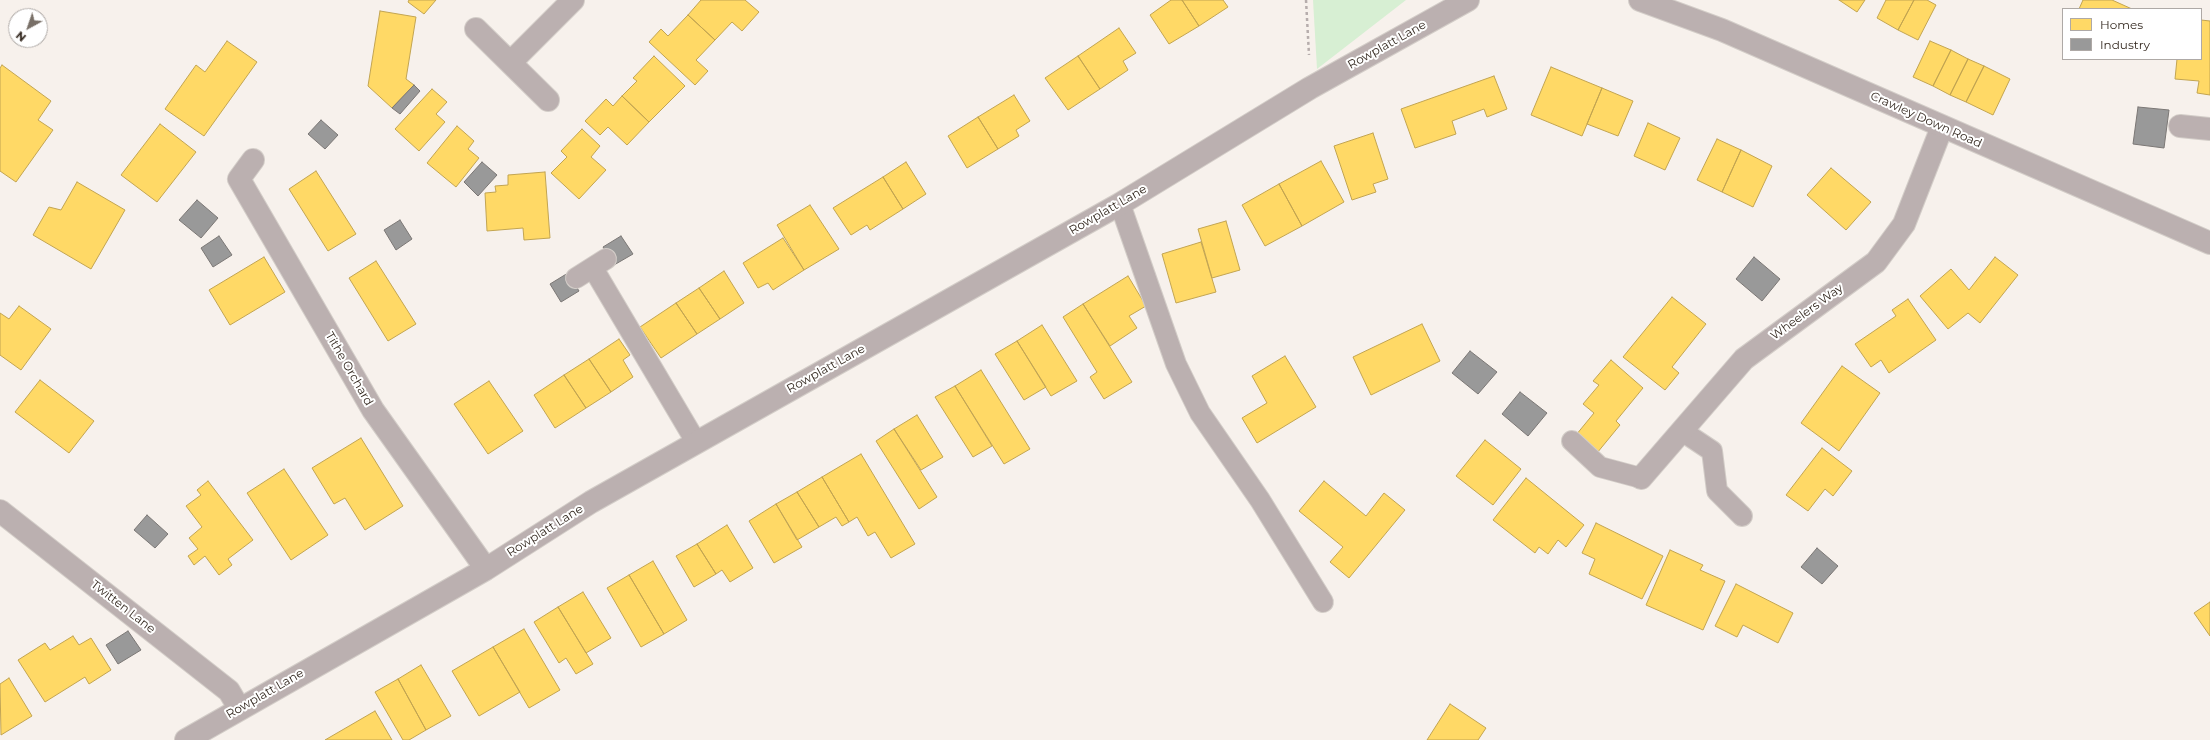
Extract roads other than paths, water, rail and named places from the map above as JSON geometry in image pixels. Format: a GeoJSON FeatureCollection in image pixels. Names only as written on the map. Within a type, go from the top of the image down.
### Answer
{"type":"FeatureCollection","features":[{"type":"Feature","properties":{"kind":"street"},"geometry":{"type":"LineString","coordinates":[[511,62],[573,0]]}},
{"type":"Feature","properties":{"kind":"street","name":"Rowplatt Lane"},"geometry":{"type":"LineString","coordinates":[[186,740],[239,708],[486,569],[591,502],[1120,204],[1310,88],[1468,0]]}},
{"type":"Feature","properties":{"kind":"street","name":"Crawley Down Road"},"geometry":{"type":"LineString","coordinates":[[1640,0],[1722,30],[2210,243]]}},
{"type":"Feature","properties":{"kind":"street"},"geometry":{"type":"LineString","coordinates":[[476,29],[548,100]]}},
{"type":"Feature","properties":{"kind":"street"},"geometry":{"type":"LineString","coordinates":[[2180,126],[2210,129]]}},
{"type":"Feature","properties":{"kind":"street","name":"Wheelers Way"},"geometry":{"type":"LineString","coordinates":[[1641,478],[1744,359],[1876,262],[1904,224],[1942,127]]}},
{"type":"Feature","properties":{"kind":"street","name":"Tithe Orchard"},"geometry":{"type":"LineString","coordinates":[[252,160],[239,179],[373,410],[486,569]]}},
{"type":"Feature","properties":{"kind":"street","name":"Twitten Lane"},"geometry":{"type":"LineString","coordinates":[[0,512],[229,691],[239,708]]}},
{"type":"Feature","properties":{"kind":"lane"},"geometry":{"type":"LineString","coordinates":[[1120,204],[1176,364],[1200,413],[1260,500],[1323,602]]}},
{"type":"Feature","properties":{"kind":"lane"},"geometry":{"type":"LineString","coordinates":[[592,268],[696,442]]}},
{"type":"Feature","properties":{"kind":"lane"},"geometry":{"type":"LineString","coordinates":[[1682,431],[1712,451],[1716,491],[1742,516]]}},
{"type":"Feature","properties":{"kind":"lane"},"geometry":{"type":"LineString","coordinates":[[1572,441],[1600,466],[1641,478]]}}]}
